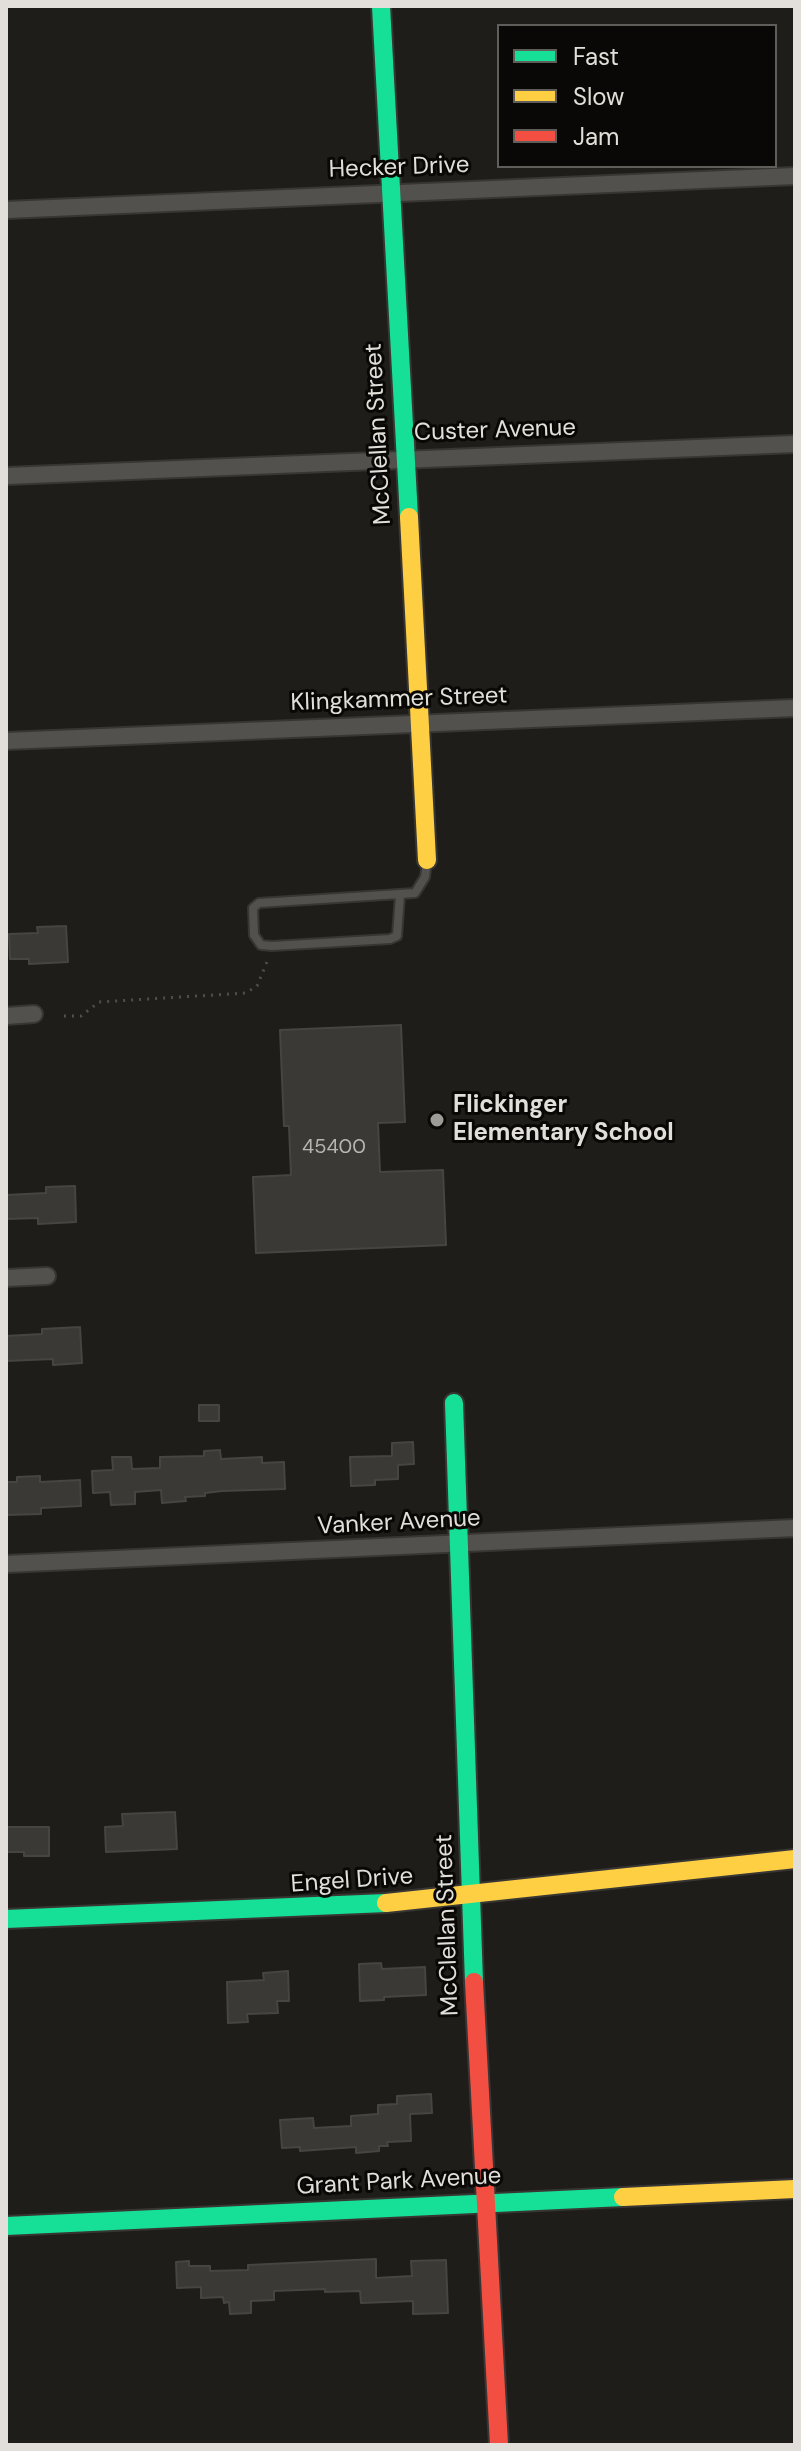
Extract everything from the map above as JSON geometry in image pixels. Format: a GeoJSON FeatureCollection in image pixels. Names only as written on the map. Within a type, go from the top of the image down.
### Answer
{"type":"FeatureCollection","features":[{"type":"Feature","properties":{"kind":"street","name":"McClellan Street"},"geometry":{"type":"LineString","coordinates":[[381,6],[427,860]]}},
{"type":"Feature","properties":{"kind":"street","name":"Hecker Drive"},"geometry":{"type":"LineString","coordinates":[[6,210],[795,176]]}},
{"type":"Feature","properties":{"kind":"street","name":"Custer Avenue"},"geometry":{"type":"LineString","coordinates":[[6,476],[795,444]]}},
{"type":"Feature","properties":{"kind":"street","name":"Klingkammer Street"},"geometry":{"type":"LineString","coordinates":[[6,741],[795,708]]}},
{"type":"Feature","properties":{"kind":"street"},"geometry":{"type":"LineString","coordinates":[[6,1016],[34,1014]]}},
{"type":"Feature","properties":{"kind":"street"},"geometry":{"type":"LineString","coordinates":[[6,1278],[47,1276]]}},
{"type":"Feature","properties":{"kind":"street","name":"McClellan Street"},"geometry":{"type":"LineString","coordinates":[[454,1403],[470,1896],[499,2445]]}},
{"type":"Feature","properties":{"kind":"street","name":"Vanker Avenue"},"geometry":{"type":"LineString","coordinates":[[6,1564],[795,1528]]}},
{"type":"Feature","properties":{"kind":"street","name":"Engel Drive"},"geometry":{"type":"LineString","coordinates":[[6,1919],[335,1907],[470,1896],[711,1866],[795,1859]]}},
{"type":"Feature","properties":{"kind":"street","name":"Grant Park Avenue"},"geometry":{"type":"LineString","coordinates":[[6,2226],[795,2189]]}},
{"type":"Feature","properties":{"kind":"lane"},"geometry":{"type":"LineString","coordinates":[[400,895],[397,936],[390,939],[272,946],[261,945],[254,935],[253,908],[259,903],[415,893],[425,877],[427,860]]}},
{"type":"Feature","properties":{"kind":"path"},"geometry":{"type":"LineString","coordinates":[[64,1016],[81,1016],[99,1002],[246,993],[257,986],[272,946]]}},
{"type":"Feature","properties":{"kind":"building"},"geometry":{"type":"Polygon","coordinates":[[[66,926],[68,962],[29,964],[29,959],[10,959],[9,934],[38,933],[37,927],[66,926]]]}},
{"type":"Feature","properties":{"kind":"building"},"geometry":{"type":"Polygon","coordinates":[[[401,1025],[405,1122],[378,1123],[380,1172],[443,1170],[446,1245],[256,1253],[253,1177],[291,1175],[289,1126],[284,1126],[280,1030],[401,1025]]]}},
{"type":"Feature","properties":{"kind":"building"},"geometry":{"type":"Polygon","coordinates":[[[75,1186],[76,1222],[38,1224],[38,1218],[6,1219],[6,1195],[46,1193],[46,1187],[75,1186]]]}},
{"type":"Feature","properties":{"kind":"building"},"geometry":{"type":"Polygon","coordinates":[[[80,1327],[82,1363],[53,1365],[53,1359],[6,1361],[6,1336],[42,1334],[42,1329],[80,1327]]]}},
{"type":"Feature","properties":{"kind":"building"},"geometry":{"type":"Polygon","coordinates":[[[199,1405],[219,1405],[219,1421],[199,1421],[199,1405]]]}},
{"type":"Feature","properties":{"kind":"building"},"geometry":{"type":"Polygon","coordinates":[[[413,1442],[414,1464],[398,1465],[398,1479],[375,1480],[375,1485],[351,1486],[350,1457],[392,1456],[392,1443],[413,1442]]]}},
{"type":"Feature","properties":{"kind":"building"},"geometry":{"type":"Polygon","coordinates":[[[220,1450],[221,1459],[262,1457],[262,1463],[284,1462],[285,1489],[222,1491],[185,1497],[186,1501],[162,1503],[161,1490],[135,1492],[135,1504],[111,1505],[110,1492],[93,1493],[92,1471],[113,1470],[112,1457],[131,1457],[132,1469],[160,1468],[160,1457],[204,1456],[204,1451],[220,1450]]]}},
{"type":"Feature","properties":{"kind":"building"},"geometry":{"type":"Polygon","coordinates":[[[40,1476],[40,1482],[80,1480],[81,1506],[41,1508],[41,1514],[6,1515],[6,1482],[17,1482],[17,1477],[40,1476]]]}},
{"type":"Feature","properties":{"kind":"building"},"geometry":{"type":"Polygon","coordinates":[[[175,1812],[177,1849],[106,1852],[105,1827],[123,1826],[122,1814],[175,1812]]]}},
{"type":"Feature","properties":{"kind":"building"},"geometry":{"type":"Polygon","coordinates":[[[6,1827],[49,1827],[49,1856],[6,1852],[6,1827]]]}},
{"type":"Feature","properties":{"kind":"building"},"geometry":{"type":"Polygon","coordinates":[[[381,1963],[382,1969],[425,1967],[426,1995],[360,2001],[359,1964],[381,1963]]]}},
{"type":"Feature","properties":{"kind":"building"},"geometry":{"type":"Polygon","coordinates":[[[288,1971],[289,2001],[277,2001],[278,2013],[247,2014],[248,2022],[228,2023],[227,1982],[264,1980],[263,1973],[288,1971]]]}},
{"type":"Feature","properties":{"kind":"building"},"geometry":{"type":"Polygon","coordinates":[[[431,2094],[432,2113],[410,2114],[411,2141],[387,2142],[388,2146],[379,2146],[379,2151],[356,2153],[356,2147],[300,2151],[300,2147],[282,2148],[280,2120],[313,2118],[314,2128],[351,2126],[351,2116],[378,2114],[378,2105],[397,2104],[397,2096],[431,2094]]]}},
{"type":"Feature","properties":{"kind":"building"},"geometry":{"type":"Polygon","coordinates":[[[376,2259],[376,2278],[412,2276],[411,2261],[446,2260],[448,2313],[413,2314],[413,2301],[361,2303],[360,2291],[325,2292],[325,2289],[274,2291],[274,2300],[251,2301],[251,2313],[230,2314],[229,2302],[224,2303],[223,2297],[201,2298],[201,2287],[177,2288],[176,2262],[189,2261],[189,2266],[210,2266],[210,2271],[248,2270],[248,2265],[376,2259]]]}},
{"type":"Feature","properties":{"kind":"traffic: fast"},"geometry":{"type":"LineString","coordinates":[[381,6],[409,517]]}},
{"type":"Feature","properties":{"kind":"traffic: fast"},"geometry":{"type":"LineString","coordinates":[[454,1403],[474,1982]]}},
{"type":"Feature","properties":{"kind":"traffic: fast"},"geometry":{"type":"LineString","coordinates":[[6,1919],[386,1903]]}},
{"type":"Feature","properties":{"kind":"traffic: fast"},"geometry":{"type":"LineString","coordinates":[[6,2226],[623,2197]]}},
{"type":"Feature","properties":{"kind":"traffic: slow"},"geometry":{"type":"LineString","coordinates":[[409,517],[427,860]]}},
{"type":"Feature","properties":{"kind":"traffic: slow"},"geometry":{"type":"LineString","coordinates":[[386,1903],[795,1859]]}},
{"type":"Feature","properties":{"kind":"traffic: slow"},"geometry":{"type":"LineString","coordinates":[[623,2197],[795,2189]]}},
{"type":"Feature","properties":{"kind":"traffic: jam"},"geometry":{"type":"LineString","coordinates":[[474,1982],[499,2445]]}},
{"type":"Feature","properties":{"kind":"place","name":"Flickinger Elementary School"},"geometry":{"type":"Point","coordinates":[437,1120]}}]}
